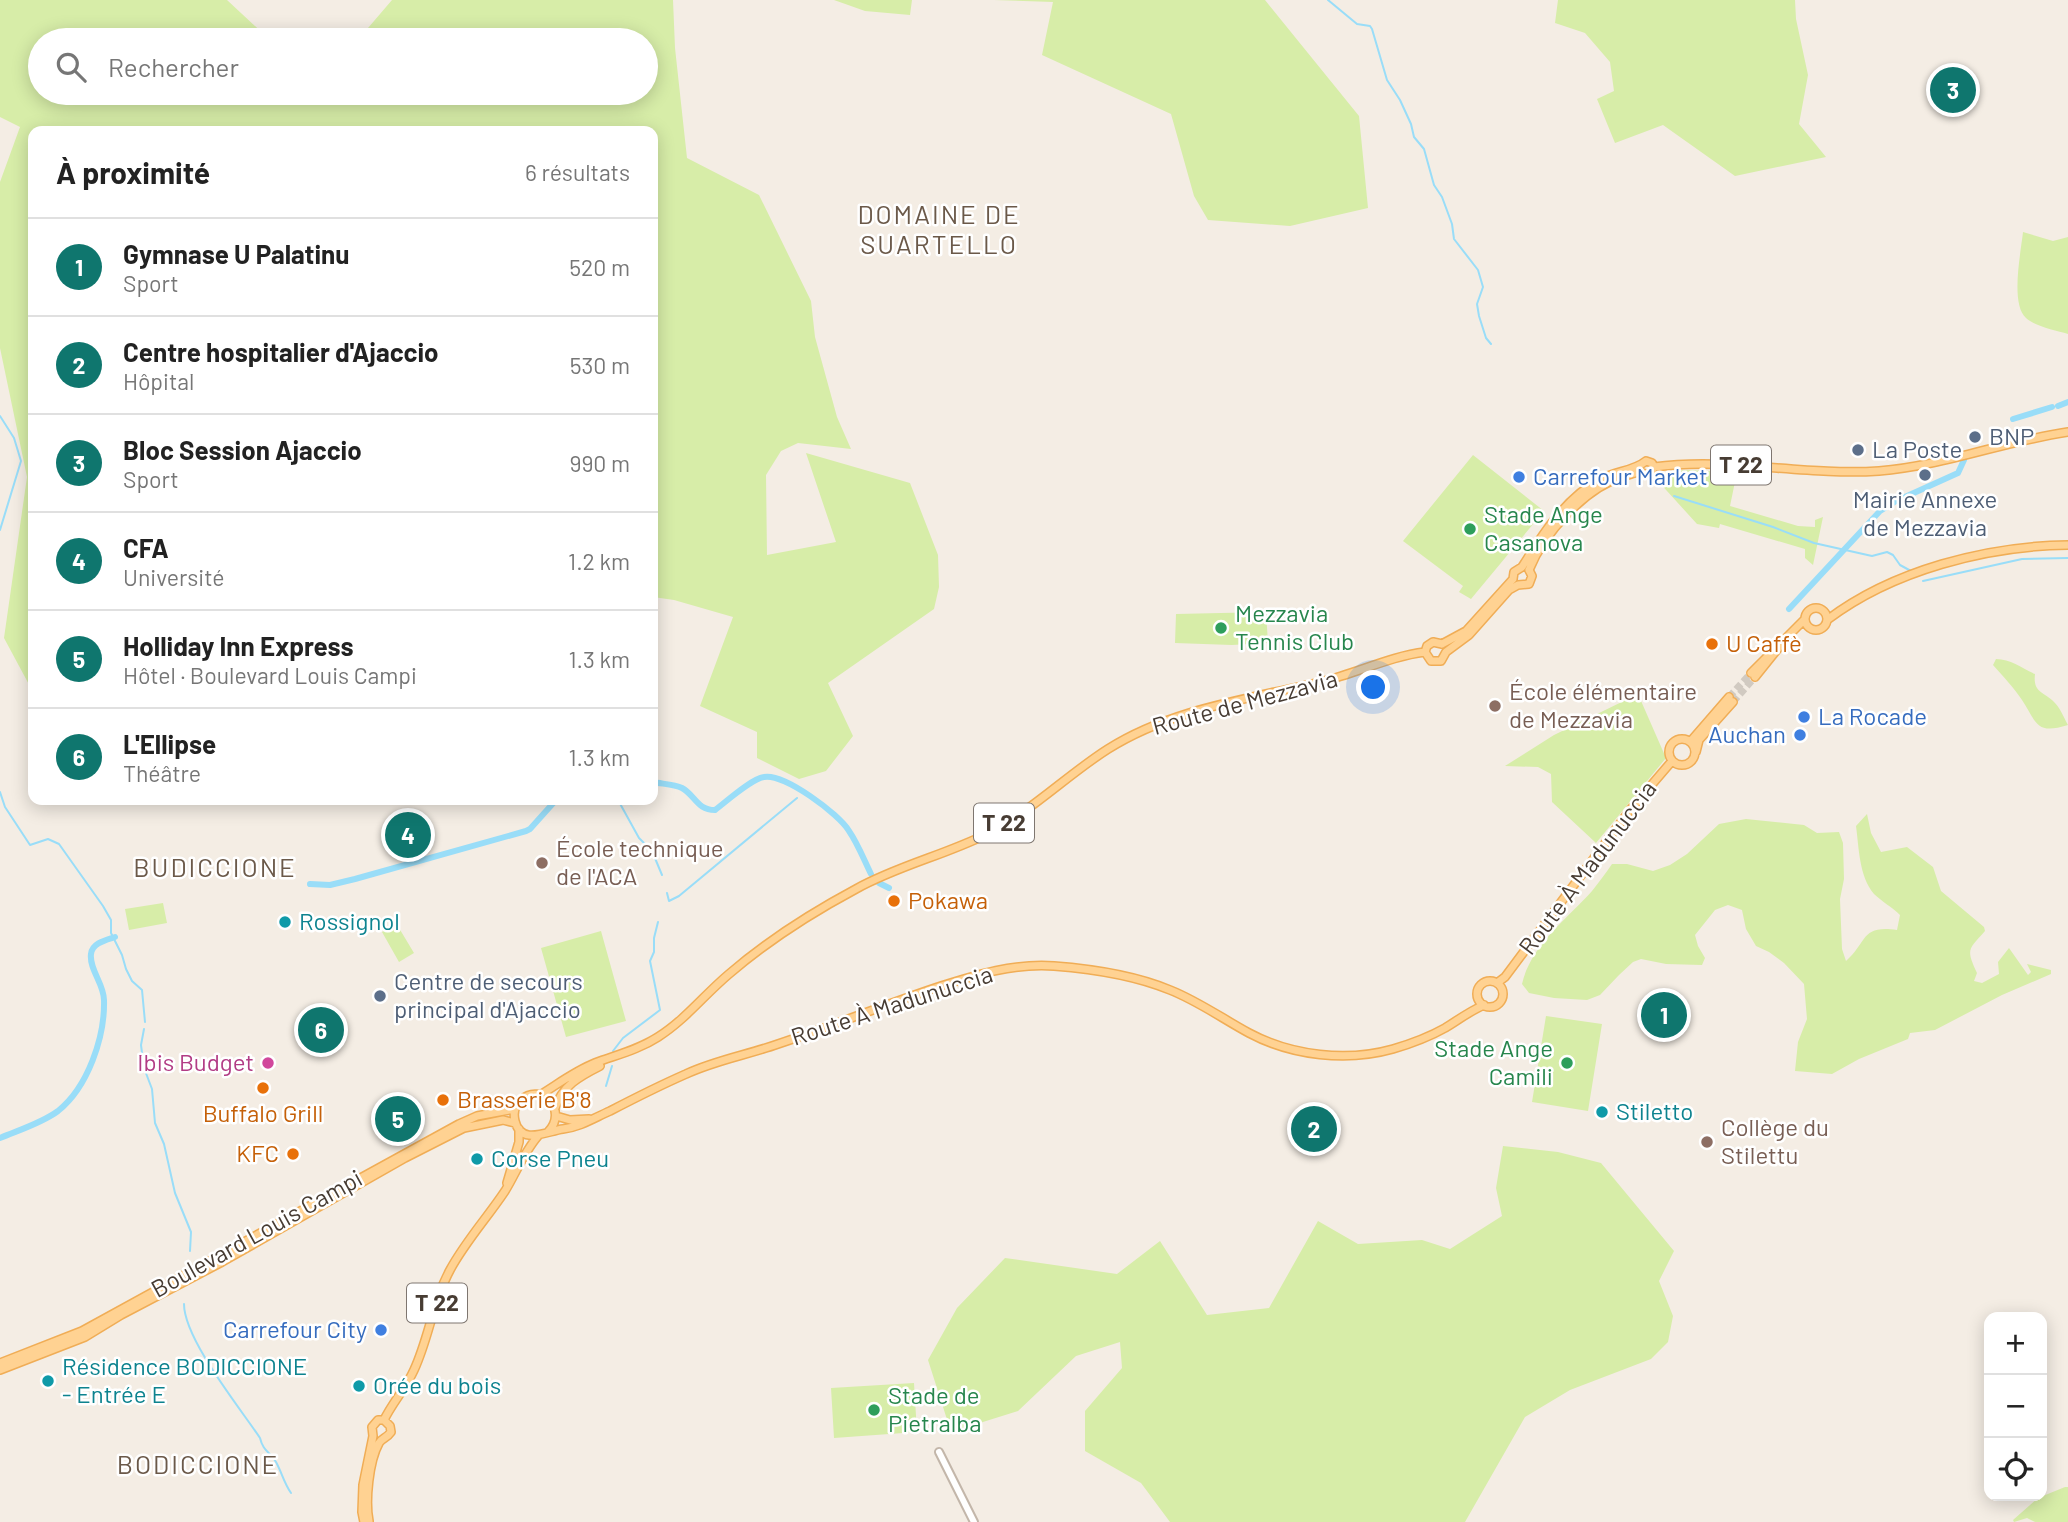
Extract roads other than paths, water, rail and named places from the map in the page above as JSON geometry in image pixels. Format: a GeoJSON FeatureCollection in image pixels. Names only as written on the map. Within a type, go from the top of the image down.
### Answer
{"type":"FeatureCollection","features":[{"type":"Feature","properties":{"kind":"main road","name":"T 22"},"geometry":{"type":"LineString","coordinates":[[1526,569],[1555,519],[1582,492],[1602,478],[1641,470],[1648,461],[1654,467],[1694,462],[1830,472],[1882,470],[2068,432]]}},
{"type":"Feature","properties":{"kind":"main road"},"geometry":{"type":"LineString","coordinates":[[1791,635],[1809,629],[1820,630],[1827,620],[1846,606],[1911,575],[1971,556],[2010,548],[2068,545]]}},
{"type":"Feature","properties":{"kind":"main road"},"geometry":{"type":"LineString","coordinates":[[1526,569],[1532,576],[1530,582],[1524,586],[1516,582],[1514,572],[1526,569]]}},
{"type":"Feature","properties":{"kind":"main road"},"geometry":{"type":"LineString","coordinates":[[1444,648],[1433,642],[1427,646],[1425,652],[1429,660],[1434,662],[1444,658],[1444,648],[1466,631],[1516,582]]}},
{"type":"Feature","properties":{"kind":"main road"},"geometry":{"type":"LineString","coordinates":[[1753,675],[1791,635],[1810,610],[1846,606]]}},
{"type":"Feature","properties":{"kind":"main road"},"geometry":{"type":"LineString","coordinates":[[1823,610],[1827,620]]}},
{"type":"Feature","properties":{"kind":"main road"},"geometry":{"type":"LineString","coordinates":[[1804,620],[1809,629]]}},
{"type":"Feature","properties":{"kind":"main road","name":"Route de Mezzavia"},"geometry":{"type":"LineString","coordinates":[[540,1095],[577,1071],[656,1038],[680,1021],[751,957],[845,895],[878,878],[988,833],[1060,786],[1107,750],[1141,731],[1168,719],[1326,681],[1425,652]]}},
{"type":"Feature","properties":{"kind":"main road"},"geometry":{"type":"LineString","coordinates":[[1731,699],[1699,740],[1691,762],[1686,765],[1672,761],[1669,755],[1673,743],[1678,740],[1690,742],[1731,699]]}},
{"type":"Feature","properties":{"kind":"main road"},"geometry":{"type":"LineString","coordinates":[[1690,742],[1695,753]]}},
{"type":"Feature","properties":{"kind":"main road","name":"Route À Madunuccia"},"geometry":{"type":"LineString","coordinates":[[1499,986],[1630,810],[1672,761]]}},
{"type":"Feature","properties":{"kind":"main road","name":"Route À Madunuccia"},"geometry":{"type":"LineString","coordinates":[[548,1132],[577,1127],[713,1062],[775,1045],[849,1017],[983,973],[1025,966],[1105,972],[1158,985],[1186,997],[1273,1044],[1321,1054],[1366,1055],[1391,1049],[1443,1030],[1481,1002]]}},
{"type":"Feature","properties":{"kind":"main road"},"geometry":{"type":"LineString","coordinates":[[1490,982],[1499,986],[1503,998],[1499,1004],[1493,1007],[1481,1002],[1478,991],[1483,984],[1490,982]]}},
{"type":"Feature","properties":{"kind":"main road","name":"Route de Mezzavia"},"geometry":{"type":"LineString","coordinates":[[555,1112],[563,1090],[612,1058]]}},
{"type":"Feature","properties":{"kind":"main road"},"geometry":{"type":"LineString","coordinates":[[540,1095],[549,1100],[555,1112],[552,1128],[537,1136],[527,1135],[517,1126],[515,1109],[527,1096],[540,1095]]}},
{"type":"Feature","properties":{"kind":"main road","name":"Boulevard Louis Campi"},"geometry":{"type":"LineString","coordinates":[[0,1363],[82,1331],[458,1124],[477,1116],[515,1109]]}},
{"type":"Feature","properties":{"kind":"main road","name":"Route À Madunuccia"},"geometry":{"type":"LineString","coordinates":[[555,1112],[570,1120],[593,1119]]}},
{"type":"Feature","properties":{"kind":"main road","name":"Boulevard Louis Campi"},"geometry":{"type":"LineString","coordinates":[[0,1370],[85,1337],[405,1158],[464,1128],[503,1120],[517,1126]]}},
{"type":"Feature","properties":{"kind":"main road","name":"T 22"},"geometry":{"type":"LineString","coordinates":[[504,1192],[519,1142],[517,1126]]}},
{"type":"Feature","properties":{"kind":"main road","name":"T 22"},"geometry":{"type":"LineString","coordinates":[[384,1420],[414,1372],[448,1274],[458,1255],[504,1192],[537,1136]]}},
{"type":"Feature","properties":{"kind":"main road"},"geometry":{"type":"LineString","coordinates":[[378,1420],[384,1420],[390,1426],[391,1432],[382,1440],[368,1484],[367,1522],[362,1512],[363,1485],[373,1436],[371,1430],[378,1420]]}},
{"type":"Feature","properties":{"kind":"main road"},"geometry":{"type":"LineString","coordinates":[[373,1436],[382,1440]]}},
{"type":"Feature","properties":{"kind":"street"},"geometry":{"type":"LineString","coordinates":[[939,1452],[974,1522]]}},
{"type":"Feature","properties":{"kind":"waterway"},"geometry":{"type":"LineString","coordinates":[[1328,0],[1357,24],[1370,26],[1372,29],[1387,80],[1400,100],[1414,137],[1424,149],[1434,185],[1442,197],[1452,224],[1454,239],[1478,270],[1483,287],[1477,304],[1479,316],[1486,338],[1491,344]]}},
{"type":"Feature","properties":{"kind":"waterway"},"geometry":{"type":"LineString","coordinates":[[2058,406],[2068,402]]}},
{"type":"Feature","properties":{"kind":"waterway"},"geometry":{"type":"LineString","coordinates":[[2013,419],[2052,407]]}},
{"type":"Feature","properties":{"kind":"waterway"},"geometry":{"type":"LineString","coordinates":[[0,416],[14,438],[21,461],[0,530]]}},
{"type":"Feature","properties":{"kind":"waterway"},"geometry":{"type":"LineString","coordinates":[[1789,609],[1880,511],[1958,473],[1964,460]]}},
{"type":"Feature","properties":{"kind":"waterway"},"geometry":{"type":"LineString","coordinates":[[1674,496],[1773,527],[1814,543],[1872,556],[1887,552],[1893,555],[1900,565],[1911,571]]}},
{"type":"Feature","properties":{"kind":"waterway"},"geometry":{"type":"LineString","coordinates":[[1923,581],[2022,559],[2068,558]]}},
{"type":"Feature","properties":{"kind":"waterway"},"geometry":{"type":"LineString","coordinates":[[658,783],[682,788],[704,808],[715,810],[759,779],[773,777],[784,781],[823,805],[843,824],[855,841],[871,874]]}},
{"type":"Feature","properties":{"kind":"waterway"},"geometry":{"type":"LineString","coordinates":[[0,792],[5,807],[30,845],[48,839],[59,844],[103,906],[111,920],[111,933],[126,969],[132,981],[142,990],[145,1022]]}},
{"type":"Feature","properties":{"kind":"waterway"},"geometry":{"type":"LineString","coordinates":[[667,893],[669,901],[679,896],[797,798]]}},
{"type":"Feature","properties":{"kind":"waterway"},"geometry":{"type":"LineString","coordinates":[[310,884],[330,885],[355,879],[526,831],[552,805]]}},
{"type":"Feature","properties":{"kind":"waterway"},"geometry":{"type":"LineString","coordinates":[[621,805],[639,838],[652,851],[662,875]]}},
{"type":"Feature","properties":{"kind":"waterway"},"geometry":{"type":"LineString","coordinates":[[879,883],[889,888]]}},
{"type":"Feature","properties":{"kind":"waterway"},"geometry":{"type":"LineString","coordinates":[[613,1051],[623,1038],[660,1010],[650,961],[654,952],[658,922]]}},
{"type":"Feature","properties":{"kind":"waterway"},"geometry":{"type":"LineString","coordinates":[[0,1138],[52,1115],[69,1101],[78,1089],[93,1060],[104,1014],[102,988],[92,965],[91,954],[97,945],[115,937]]}},
{"type":"Feature","properties":{"kind":"waterway"},"geometry":{"type":"LineString","coordinates":[[144,1029],[141,1045],[144,1068],[152,1089],[155,1123],[164,1144],[175,1193],[191,1232],[190,1251]]}},
{"type":"Feature","properties":{"kind":"waterway"},"geometry":{"type":"LineString","coordinates":[[606,1086],[612,1066]]}},
{"type":"Feature","properties":{"kind":"waterway"},"geometry":{"type":"LineString","coordinates":[[184,1304],[186,1319],[203,1354],[276,1462],[291,1493]]}},
{"type":"Feature","properties":{"kind":"tunnel"},"geometry":{"type":"LineString","coordinates":[[1729,697],[1751,673]]}},
{"type":"Feature","properties":{"kind":"tunnel"},"geometry":{"type":"LineString","coordinates":[[1733,702],[1755,677]]}},
{"type":"Feature","properties":{"kind":"place","name":"Bloc Session Ajaccio"},"geometry":{"type":"Point","coordinates":[1953,90]}},
{"type":"Feature","properties":{"kind":"place","name":"BNP"},"geometry":{"type":"Point","coordinates":[1975,437]}},
{"type":"Feature","properties":{"kind":"place","name":"La Poste"},"geometry":{"type":"Point","coordinates":[1858,450]}},
{"type":"Feature","properties":{"kind":"place","name":"Mairie Annexe de Mezzavia"},"geometry":{"type":"Point","coordinates":[1925,475]}},
{"type":"Feature","properties":{"kind":"place","name":"Carrefour Market"},"geometry":{"type":"Point","coordinates":[1519,477]}},
{"type":"Feature","properties":{"kind":"place","name":"Stade Ange Casanova"},"geometry":{"type":"Point","coordinates":[1470,529]}},
{"type":"Feature","properties":{"kind":"place","name":"Mezzavia Tennis Club"},"geometry":{"type":"Point","coordinates":[1221,628]}},
{"type":"Feature","properties":{"kind":"place","name":"U Caffè"},"geometry":{"type":"Point","coordinates":[1712,644]}},
{"type":"Feature","properties":{"kind":"place","name":"École élémentaire de Mezzavia"},"geometry":{"type":"Point","coordinates":[1495,706]}},
{"type":"Feature","properties":{"kind":"place","name":"La Rocade"},"geometry":{"type":"Point","coordinates":[1804,717]}},
{"type":"Feature","properties":{"kind":"place","name":"Auchan"},"geometry":{"type":"Point","coordinates":[1800,735]}},
{"type":"Feature","properties":{"kind":"place","name":"CFA"},"geometry":{"type":"Point","coordinates":[408,835]}},
{"type":"Feature","properties":{"kind":"place","name":"École technique de l'ACA"},"geometry":{"type":"Point","coordinates":[542,863]}},
{"type":"Feature","properties":{"kind":"place","name":"Pokawa"},"geometry":{"type":"Point","coordinates":[894,901]}},
{"type":"Feature","properties":{"kind":"place","name":"Rossignol"},"geometry":{"type":"Point","coordinates":[285,922]}},
{"type":"Feature","properties":{"kind":"place","name":"Centre de secours principal d'Ajaccio"},"geometry":{"type":"Point","coordinates":[380,996]}},
{"type":"Feature","properties":{"kind":"place","name":"Gymnase U Palatinu"},"geometry":{"type":"Point","coordinates":[1664,1015]}},
{"type":"Feature","properties":{"kind":"place","name":"L'Ellipse"},"geometry":{"type":"Point","coordinates":[321,1030]}},
{"type":"Feature","properties":{"kind":"place","name":"Ibis Budget"},"geometry":{"type":"Point","coordinates":[268,1063]}},
{"type":"Feature","properties":{"kind":"place","name":"Stade Ange Camili"},"geometry":{"type":"Point","coordinates":[1567,1063]}},
{"type":"Feature","properties":{"kind":"place","name":"Buffalo Grill"},"geometry":{"type":"Point","coordinates":[263,1088]}},
{"type":"Feature","properties":{"kind":"place","name":"Brasserie B'8"},"geometry":{"type":"Point","coordinates":[443,1100]}},
{"type":"Feature","properties":{"kind":"place","name":"Stiletto"},"geometry":{"type":"Point","coordinates":[1602,1112]}},
{"type":"Feature","properties":{"kind":"place","name":"Holliday Inn Express"},"geometry":{"type":"Point","coordinates":[398,1119]}},
{"type":"Feature","properties":{"kind":"place","name":"Centre hospitalier d'Ajaccio"},"geometry":{"type":"Point","coordinates":[1314,1129]}},
{"type":"Feature","properties":{"kind":"place","name":"Collège du Stilettu"},"geometry":{"type":"Point","coordinates":[1707,1142]}},
{"type":"Feature","properties":{"kind":"place","name":"KFC"},"geometry":{"type":"Point","coordinates":[293,1154]}},
{"type":"Feature","properties":{"kind":"place","name":"Corse Pneu"},"geometry":{"type":"Point","coordinates":[477,1159]}},
{"type":"Feature","properties":{"kind":"place","name":"Carrefour City"},"geometry":{"type":"Point","coordinates":[381,1330]}},
{"type":"Feature","properties":{"kind":"place","name":"Résidence BODICCIONE - Entrée E"},"geometry":{"type":"Point","coordinates":[48,1381]}},
{"type":"Feature","properties":{"kind":"place","name":"Orée du bois"},"geometry":{"type":"Point","coordinates":[359,1386]}},
{"type":"Feature","properties":{"kind":"place","name":"Stade de Pietralba"},"geometry":{"type":"Point","coordinates":[874,1410]}},
{"type":"Feature","properties":{"kind":"district","name":"DOMAINE DE SUARTELLO"},"geometry":{"type":"Point","coordinates":[939,230]}},
{"type":"Feature","properties":{"kind":"district","name":"BUDICCIONE"},"geometry":{"type":"Point","coordinates":[215,868]}},
{"type":"Feature","properties":{"kind":"district","name":"BODICCIONE"},"geometry":{"type":"Point","coordinates":[198,1465]}}]}
